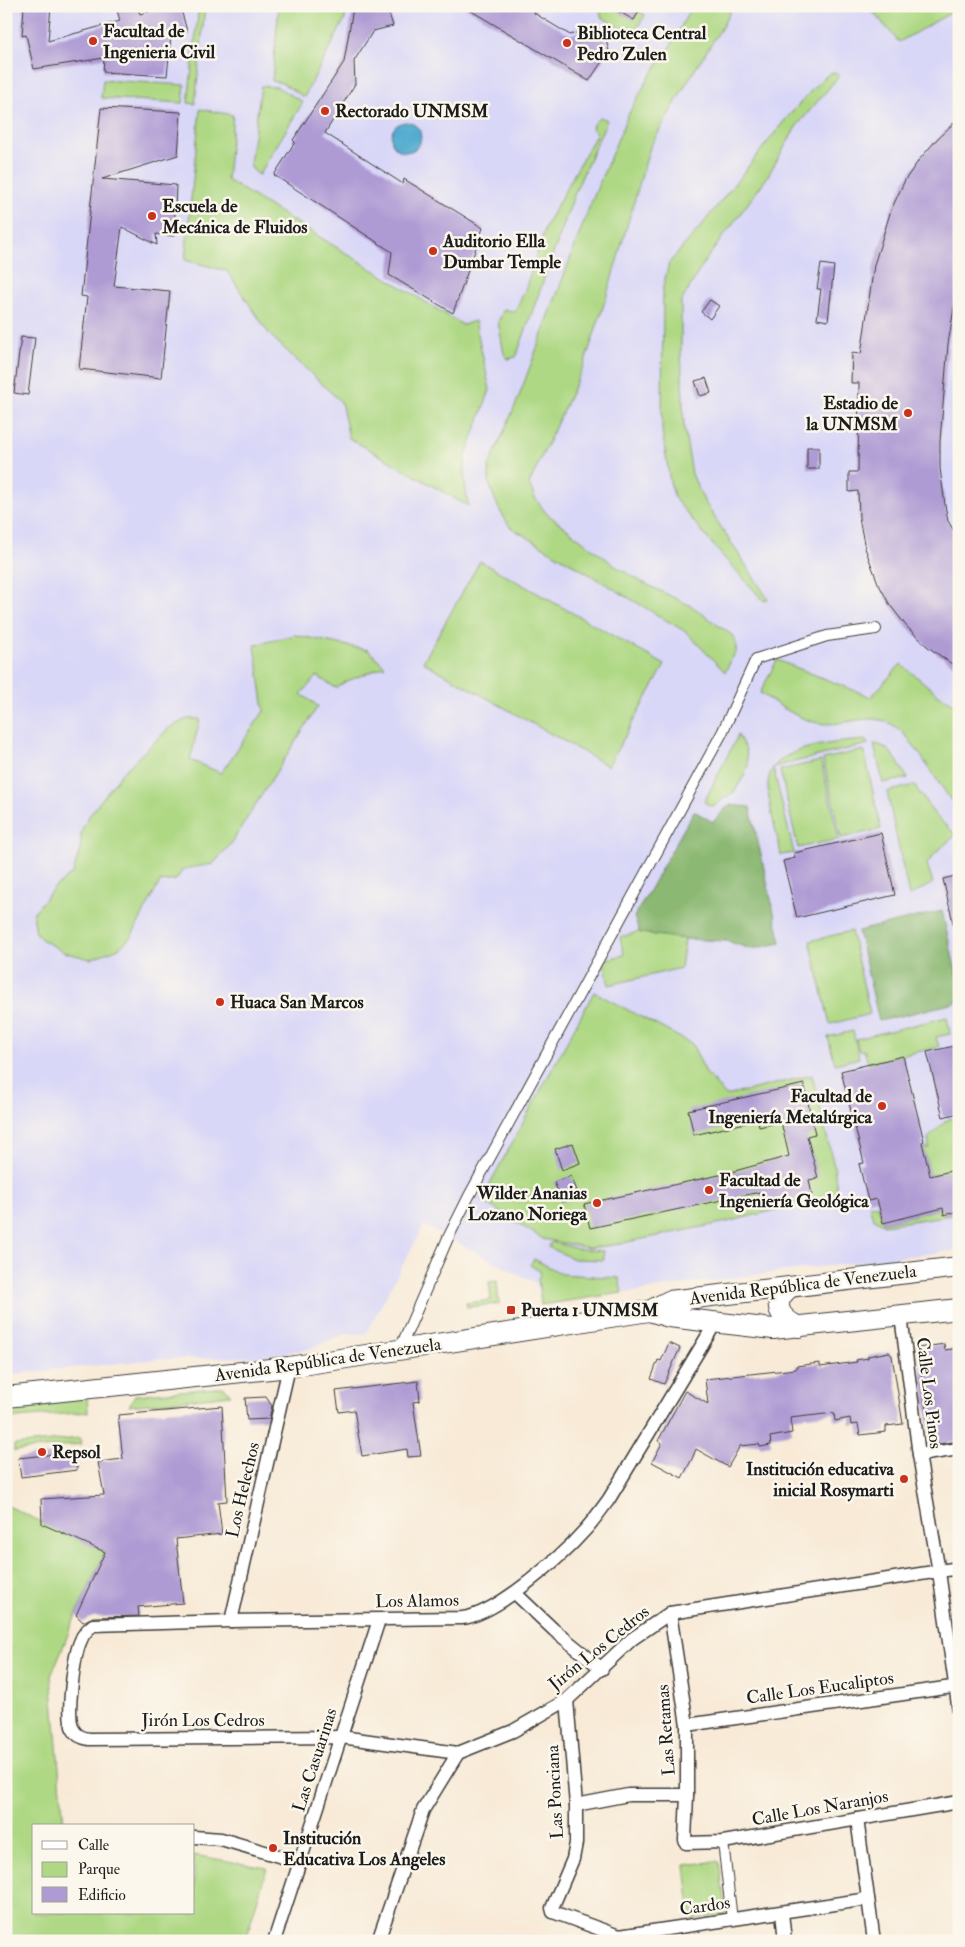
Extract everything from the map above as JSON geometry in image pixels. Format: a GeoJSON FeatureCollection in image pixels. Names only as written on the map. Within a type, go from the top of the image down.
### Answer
{"type":"FeatureCollection","features":[{"type":"Feature","properties":{"kind":"main road","name":"Avenida República de Venezuela"},"geometry":{"type":"LineString","coordinates":[[6,1397],[289,1367],[649,1311],[669,1301],[959,1267]]}},
{"type":"Feature","properties":{"kind":"main road"},"geometry":{"type":"LineString","coordinates":[[790,1288],[783,1293],[779,1301],[779,1310],[783,1317],[800,1326]]}},
{"type":"Feature","properties":{"kind":"main road","name":"Avenida República de Venezuela"},"geometry":{"type":"LineString","coordinates":[[649,1311],[669,1317],[765,1329],[959,1309]]}},
{"type":"Feature","properties":{"kind":"street"},"geometry":{"type":"LineString","coordinates":[[399,1351],[468,1196],[722,733],[756,659],[827,636],[876,629]]}},
{"type":"Feature","properties":{"kind":"street","name":"Calle Los Pinos"},"geometry":{"type":"LineString","coordinates":[[901,1316],[919,1455],[957,1686],[959,1712]]}},
{"type":"Feature","properties":{"kind":"street","name":"Los Alamos"},"geometry":{"type":"LineString","coordinates":[[89,1739],[78,1735],[72,1728],[72,1701],[74,1665],[78,1648],[83,1636],[93,1625],[467,1618],[515,1593],[578,1537],[594,1519],[614,1491],[716,1322]]}},
{"type":"Feature","properties":{"kind":"street","name":"Los Helechos"},"geometry":{"type":"LineString","coordinates":[[230,1621],[289,1367]]}},
{"type":"Feature","properties":{"kind":"street"},"geometry":{"type":"LineString","coordinates":[[919,1455],[959,1449]]}},
{"type":"Feature","properties":{"kind":"street","name":"Jirón Los Cedros"},"geometry":{"type":"LineString","coordinates":[[89,1739],[341,1737],[458,1753],[513,1731],[567,1700],[632,1639],[670,1613],[959,1568]]}},
{"type":"Feature","properties":{"kind":"street"},"geometry":{"type":"LineString","coordinates":[[515,1593],[554,1630],[602,1669]]}},
{"type":"Feature","properties":{"kind":"street","name":"Las Retamas"},"geometry":{"type":"LineString","coordinates":[[670,1613],[687,1725],[688,1795],[685,1840],[687,1843]]}},
{"type":"Feature","properties":{"kind":"street","name":"Las Casuarinas"},"geometry":{"type":"LineString","coordinates":[[274,1941],[379,1620]]}},
{"type":"Feature","properties":{"kind":"street","name":"Calle Los Eucaliptos"},"geometry":{"type":"LineString","coordinates":[[687,1725],[957,1686]]}},
{"type":"Feature","properties":{"kind":"street","name":"Las Ponciana"},"geometry":{"type":"LineString","coordinates":[[552,1908],[575,1852],[576,1805],[567,1700]]}},
{"type":"Feature","properties":{"kind":"street"},"geometry":{"type":"LineString","coordinates":[[378,1941],[423,1810],[458,1753]]}},
{"type":"Feature","properties":{"kind":"street"},"geometry":{"type":"LineString","coordinates":[[576,1805],[628,1795],[688,1795]]}},
{"type":"Feature","properties":{"kind":"street","name":"Calle Los Naranjos"},"geometry":{"type":"LineString","coordinates":[[687,1843],[723,1842],[959,1802]]}},
{"type":"Feature","properties":{"kind":"street"},"geometry":{"type":"LineString","coordinates":[[857,1819],[874,1941]]}},
{"type":"Feature","properties":{"kind":"street"},"geometry":{"type":"LineString","coordinates":[[195,1837],[221,1839],[299,1862]]}},
{"type":"Feature","properties":{"kind":"street"},"geometry":{"type":"LineString","coordinates":[[723,1842],[732,1920]]}},
{"type":"Feature","properties":{"kind":"street","name":"Cardos"},"geometry":{"type":"LineString","coordinates":[[552,1908],[555,1912],[618,1938],[868,1899]]}},
{"type":"Feature","properties":{"kind":"street"},"geometry":{"type":"LineString","coordinates":[[782,1913],[785,1941]]}},
{"type":"Feature","properties":{"kind":"shaded area"},"geometry":{"type":"Polygon","coordinates":[[[6,6],[959,6],[959,1250],[745,1276],[541,1305],[537,1284],[424,1225],[366,1334],[346,1334],[308,1349],[259,1357],[158,1359],[6,1375],[6,6]]]}},
{"type":"Feature","properties":{"kind":"green space"},"geometry":{"type":"Polygon","coordinates":[[[199,6],[205,6],[195,104],[188,103],[199,6]]]}},
{"type":"Feature","properties":{"kind":"green space"},"geometry":{"type":"Polygon","coordinates":[[[279,6],[345,6],[345,19],[304,97],[282,83],[272,81],[279,6]]]}},
{"type":"Feature","properties":{"kind":"green space"},"geometry":{"type":"Polygon","coordinates":[[[600,6],[609,6],[633,19],[639,11],[645,15],[633,35],[601,17],[600,6]]]}},
{"type":"Feature","properties":{"kind":"green space"},"geometry":{"type":"Polygon","coordinates":[[[692,6],[733,6],[650,147],[606,298],[584,365],[529,484],[535,498],[546,513],[617,567],[642,582],[693,607],[733,636],[736,643],[736,651],[725,672],[686,632],[510,527],[499,509],[489,482],[489,466],[518,399],[589,208],[628,115],[648,79],[671,45],[692,6]]]}},
{"type":"Feature","properties":{"kind":"green space"},"geometry":{"type":"Polygon","coordinates":[[[868,6],[959,6],[959,8],[899,42],[868,6]]]}},
{"type":"Feature","properties":{"kind":"green space"},"geometry":{"type":"Polygon","coordinates":[[[836,72],[839,76],[796,127],[766,179],[705,261],[681,302],[684,427],[692,474],[704,501],[768,599],[764,601],[719,552],[675,499],[670,482],[662,430],[663,287],[669,263],[702,225],[785,120],[817,84],[830,73],[836,72]]]}},
{"type":"Feature","properties":{"kind":"green space"},"geometry":{"type":"Polygon","coordinates":[[[103,80],[185,85],[183,103],[101,98],[103,80]]]}},
{"type":"Feature","properties":{"kind":"green space"},"geometry":{"type":"Polygon","coordinates":[[[261,86],[277,87],[303,102],[259,175],[250,164],[261,86]]]}},
{"type":"Feature","properties":{"kind":"green space"},"geometry":{"type":"Polygon","coordinates":[[[200,109],[233,115],[227,180],[463,325],[475,321],[490,390],[465,458],[468,506],[349,438],[341,402],[270,335],[227,271],[185,260],[200,109]]]}},
{"type":"Feature","properties":{"kind":"green space"},"geometry":{"type":"Polygon","coordinates":[[[600,117],[607,120],[576,190],[516,357],[508,359],[504,354],[498,322],[504,309],[515,312],[525,290],[546,225],[597,133],[592,129],[593,124],[600,117]]]}},
{"type":"Feature","properties":{"kind":"green space"},"geometry":{"type":"Polygon","coordinates":[[[480,561],[665,665],[608,766],[423,662],[480,561]]]}},
{"type":"Feature","properties":{"kind":"green space"},"geometry":{"type":"Polygon","coordinates":[[[295,635],[368,650],[385,666],[345,682],[336,688],[317,676],[301,694],[318,706],[230,845],[213,864],[183,869],[176,880],[160,882],[131,937],[119,948],[90,959],[64,952],[41,939],[36,933],[33,913],[54,888],[73,873],[81,846],[81,832],[89,816],[122,773],[169,728],[187,719],[200,719],[190,760],[221,773],[264,711],[255,645],[295,635]]]}},
{"type":"Feature","properties":{"kind":"green space"},"geometry":{"type":"Polygon","coordinates":[[[777,660],[871,697],[901,664],[939,695],[959,707],[959,808],[950,800],[909,740],[896,727],[877,719],[824,724],[814,722],[793,714],[760,693],[777,660]]]}},
{"type":"Feature","properties":{"kind":"green space"},"geometry":{"type":"Polygon","coordinates":[[[738,735],[746,750],[748,766],[734,792],[716,805],[711,806],[704,802],[738,735]]]}},
{"type":"Feature","properties":{"kind":"green space"},"geometry":{"type":"Polygon","coordinates":[[[865,740],[868,744],[775,766],[790,754],[804,749],[865,740]]]}},
{"type":"Feature","properties":{"kind":"green space"},"geometry":{"type":"Polygon","coordinates":[[[874,744],[886,748],[894,756],[908,778],[883,783],[874,744]]]}},
{"type":"Feature","properties":{"kind":"green space"},"geometry":{"type":"Polygon","coordinates":[[[864,750],[881,829],[841,838],[823,759],[864,750]]]}},
{"type":"Feature","properties":{"kind":"green space"},"geometry":{"type":"Polygon","coordinates":[[[821,761],[839,839],[798,848],[780,770],[821,761]]]}},
{"type":"Feature","properties":{"kind":"green space"},"geometry":{"type":"Polygon","coordinates":[[[773,769],[794,853],[781,855],[771,812],[768,787],[770,773],[773,769]]]}},
{"type":"Feature","properties":{"kind":"green space"},"geometry":{"type":"Polygon","coordinates":[[[914,785],[935,815],[956,835],[936,852],[927,864],[933,883],[909,896],[887,792],[914,785]]]}},
{"type":"Feature","properties":{"kind":"green space"},"geometry":{"type":"Polygon","coordinates":[[[729,805],[750,807],[781,943],[751,949],[727,941],[685,939],[640,933],[634,917],[694,811],[713,822],[729,805]]]}},
{"type":"Feature","properties":{"kind":"green space"},"geometry":{"type":"Polygon","coordinates":[[[942,911],[959,985],[959,1002],[879,1021],[858,931],[942,911]]]}},
{"type":"Feature","properties":{"kind":"green space"},"geometry":{"type":"Polygon","coordinates":[[[851,931],[870,1014],[830,1024],[810,941],[851,931]]]}},
{"type":"Feature","properties":{"kind":"green space"},"geometry":{"type":"Polygon","coordinates":[[[638,932],[685,939],[681,968],[609,985],[603,960],[624,955],[620,937],[638,932]]]}},
{"type":"Feature","properties":{"kind":"green space"},"geometry":{"type":"Polygon","coordinates":[[[594,992],[692,1044],[706,1073],[726,1096],[812,1075],[834,1166],[837,1190],[831,1196],[727,1222],[589,1248],[543,1239],[481,1200],[594,992]]]}},
{"type":"Feature","properties":{"kind":"green space"},"geometry":{"type":"Polygon","coordinates":[[[947,1017],[950,1034],[936,1037],[939,1047],[868,1063],[864,1050],[859,1051],[856,1039],[947,1017]]]}},
{"type":"Feature","properties":{"kind":"green space"},"geometry":{"type":"Polygon","coordinates":[[[853,1031],[859,1058],[835,1064],[828,1037],[853,1031]]]}},
{"type":"Feature","properties":{"kind":"green space"},"geometry":{"type":"Polygon","coordinates":[[[959,1118],[959,1169],[930,1176],[923,1148],[929,1148],[928,1138],[948,1119],[959,1118]]]}},
{"type":"Feature","properties":{"kind":"green space"},"geometry":{"type":"Polygon","coordinates":[[[878,1204],[883,1223],[943,1208],[944,1215],[959,1211],[959,1214],[884,1225],[873,1218],[869,1206],[878,1204]]]}},
{"type":"Feature","properties":{"kind":"green space"},"geometry":{"type":"Polygon","coordinates":[[[552,1242],[578,1249],[603,1251],[604,1260],[574,1259],[548,1247],[552,1242]]]}},
{"type":"Feature","properties":{"kind":"green space"},"geometry":{"type":"Polygon","coordinates":[[[534,1259],[562,1274],[619,1278],[622,1293],[541,1305],[538,1278],[541,1272],[530,1265],[534,1259]]]}},
{"type":"Feature","properties":{"kind":"green space"},"geometry":{"type":"Polygon","coordinates":[[[497,1281],[499,1304],[467,1307],[466,1303],[491,1300],[489,1282],[497,1281]]]}},
{"type":"Feature","properties":{"kind":"green space"},"geometry":{"type":"Polygon","coordinates":[[[224,1387],[231,1395],[129,1406],[135,1395],[224,1387]]]}},
{"type":"Feature","properties":{"kind":"green space"},"geometry":{"type":"Polygon","coordinates":[[[87,1394],[88,1412],[6,1419],[6,1402],[87,1394]]]}},
{"type":"Feature","properties":{"kind":"green space"},"geometry":{"type":"Polygon","coordinates":[[[80,1438],[81,1444],[14,1451],[14,1445],[80,1438]]]}},
{"type":"Feature","properties":{"kind":"green space"},"geometry":{"type":"Polygon","coordinates":[[[6,1505],[105,1552],[51,1676],[64,1824],[32,1824],[32,1914],[195,1914],[195,1855],[267,1868],[245,1941],[6,1941],[6,1505]]]}},
{"type":"Feature","properties":{"kind":"green space"},"geometry":{"type":"Polygon","coordinates":[[[719,1861],[726,1914],[691,1919],[685,1865],[719,1861]]]}},
{"type":"Feature","properties":{"kind":"water"},"geometry":{"type":"Polygon","coordinates":[[[406,122],[412,123],[420,131],[420,143],[412,151],[406,152],[400,151],[392,143],[391,137],[392,131],[400,123],[406,122]]]}},
{"type":"Feature","properties":{"kind":"building","name":"Facultad de Ingenieria Civil"},"geometry":{"type":"Polygon","coordinates":[[[24,6],[51,6],[48,41],[120,21],[116,6],[137,6],[140,14],[170,6],[180,6],[187,31],[171,36],[167,76],[103,72],[104,58],[34,69],[26,35],[22,36],[24,6]]]}},
{"type":"Feature","properties":{"kind":"building","name":"Biblioteca Central Pedro Zulen"},"geometry":{"type":"Polygon","coordinates":[[[463,6],[538,6],[534,13],[570,35],[590,28],[591,31],[603,28],[609,51],[589,81],[463,6]]]}},
{"type":"Feature","properties":{"kind":"building"},"geometry":{"type":"Polygon","coordinates":[[[609,6],[642,6],[634,20],[609,6]]]}},
{"type":"Feature","properties":{"kind":"building"},"geometry":{"type":"Polygon","coordinates":[[[353,8],[388,10],[393,26],[373,31],[354,61],[355,84],[325,133],[403,184],[404,179],[483,228],[453,313],[389,275],[392,252],[274,175],[295,142],[293,140],[344,62],[353,8]]]}},
{"type":"Feature","properties":{"kind":"building","name":"Escuela de Mecánica de Fluidos"},"geometry":{"type":"Polygon","coordinates":[[[101,108],[181,112],[178,155],[102,179],[176,185],[174,236],[156,234],[157,245],[122,227],[114,286],[170,291],[161,378],[79,369],[87,297],[81,296],[101,108]]]}},
{"type":"Feature","properties":{"kind":"building","name":"Estadio de la UNMSM"},"geometry":{"type":"Polygon","coordinates":[[[959,118],[959,279],[948,344],[940,441],[940,468],[948,521],[959,539],[959,669],[928,647],[907,627],[890,605],[878,583],[865,548],[859,518],[858,491],[849,492],[849,472],[858,472],[859,383],[851,383],[852,353],[861,354],[874,265],[891,210],[905,180],[919,160],[959,118]]]}},
{"type":"Feature","properties":{"kind":"building"},"geometry":{"type":"Polygon","coordinates":[[[821,264],[834,266],[828,321],[817,319],[821,289],[817,289],[821,264]]]}},
{"type":"Feature","properties":{"kind":"building"},"geometry":{"type":"Polygon","coordinates":[[[710,300],[719,306],[710,319],[701,312],[710,300]]]}},
{"type":"Feature","properties":{"kind":"building"},"geometry":{"type":"Polygon","coordinates":[[[21,337],[35,338],[28,395],[14,393],[21,337]]]}},
{"type":"Feature","properties":{"kind":"building"},"geometry":{"type":"Polygon","coordinates":[[[706,378],[711,393],[700,396],[695,381],[706,378]]]}},
{"type":"Feature","properties":{"kind":"building"},"geometry":{"type":"Polygon","coordinates":[[[807,447],[819,447],[819,469],[807,469],[807,447]]]}},
{"type":"Feature","properties":{"kind":"building"},"geometry":{"type":"Polygon","coordinates":[[[881,833],[895,895],[797,918],[783,861],[795,858],[794,853],[881,833]]]}},
{"type":"Feature","properties":{"kind":"building"},"geometry":{"type":"Polygon","coordinates":[[[959,875],[959,927],[954,927],[943,879],[959,875]]]}},
{"type":"Feature","properties":{"kind":"building"},"geometry":{"type":"Polygon","coordinates":[[[959,1045],[959,1113],[943,1117],[927,1052],[959,1045]]]}},
{"type":"Feature","properties":{"kind":"building"},"geometry":{"type":"Polygon","coordinates":[[[903,1056],[924,1141],[922,1142],[930,1176],[959,1169],[959,1211],[944,1215],[943,1208],[883,1223],[877,1199],[868,1201],[859,1164],[864,1163],[841,1071],[903,1056]]]}},
{"type":"Feature","properties":{"kind":"building"},"geometry":{"type":"Polygon","coordinates":[[[804,1084],[815,1134],[807,1136],[818,1178],[809,1180],[812,1195],[763,1207],[760,1192],[590,1228],[584,1204],[724,1174],[789,1156],[781,1122],[759,1127],[758,1120],[694,1135],[688,1110],[804,1084]]]}},
{"type":"Feature","properties":{"kind":"building"},"geometry":{"type":"Polygon","coordinates":[[[573,1143],[580,1163],[562,1170],[555,1149],[573,1143]]]}},
{"type":"Feature","properties":{"kind":"building"},"geometry":{"type":"Polygon","coordinates":[[[571,1176],[579,1196],[562,1202],[554,1182],[571,1176]]]}},
{"type":"Feature","properties":{"kind":"building"},"geometry":{"type":"Polygon","coordinates":[[[669,1343],[680,1348],[664,1384],[651,1379],[658,1360],[661,1361],[669,1343]]]}},
{"type":"Feature","properties":{"kind":"building"},"geometry":{"type":"Polygon","coordinates":[[[944,1344],[945,1350],[959,1348],[959,1441],[931,1445],[918,1348],[944,1344]]]}},
{"type":"Feature","properties":{"kind":"building"},"geometry":{"type":"Polygon","coordinates":[[[889,1352],[892,1356],[903,1424],[886,1426],[886,1432],[860,1435],[858,1424],[851,1425],[850,1418],[835,1421],[834,1413],[790,1418],[792,1433],[770,1437],[771,1445],[760,1447],[759,1444],[740,1446],[728,1467],[696,1449],[682,1478],[652,1462],[662,1443],[658,1441],[685,1391],[708,1404],[705,1379],[796,1369],[796,1366],[820,1363],[820,1367],[857,1362],[856,1360],[868,1358],[868,1356],[889,1352]]]}},
{"type":"Feature","properties":{"kind":"building"},"geometry":{"type":"Polygon","coordinates":[[[418,1381],[420,1401],[413,1402],[421,1456],[408,1457],[407,1449],[362,1456],[354,1410],[339,1412],[336,1391],[418,1381]]]}},
{"type":"Feature","properties":{"kind":"building"},"geometry":{"type":"Polygon","coordinates":[[[266,1397],[272,1406],[269,1419],[247,1420],[245,1398],[266,1397]]]}},
{"type":"Feature","properties":{"kind":"building"},"geometry":{"type":"Polygon","coordinates":[[[222,1406],[227,1501],[218,1502],[222,1534],[176,1539],[183,1603],[138,1607],[139,1616],[93,1617],[83,1622],[76,1615],[105,1552],[42,1524],[41,1499],[104,1495],[98,1462],[123,1459],[118,1415],[222,1406]]]}},
{"type":"Feature","properties":{"kind":"building"},"geometry":{"type":"Polygon","coordinates":[[[75,1452],[77,1470],[21,1477],[18,1458],[75,1452]]]}},
{"type":"Feature","properties":{"kind":"place","name":"Facultad de Ingenieria Civil"},"geometry":{"type":"Point","coordinates":[93,41]}},
{"type":"Feature","properties":{"kind":"place","name":"Biblioteca Central Pedro Zulen"},"geometry":{"type":"Point","coordinates":[567,43]}},
{"type":"Feature","properties":{"kind":"place","name":"Rectorado UNMSM"},"geometry":{"type":"Point","coordinates":[325,111]}},
{"type":"Feature","properties":{"kind":"place","name":"Escuela de Mecánica de Fluidos"},"geometry":{"type":"Point","coordinates":[152,216]}},
{"type":"Feature","properties":{"kind":"place","name":"Auditorio Ella Dumbar Temple"},"geometry":{"type":"Point","coordinates":[433,251]}},
{"type":"Feature","properties":{"kind":"place","name":"Estadio de la UNMSM"},"geometry":{"type":"Point","coordinates":[908,413]}},
{"type":"Feature","properties":{"kind":"place","name":"Huaca San Marcos"},"geometry":{"type":"Point","coordinates":[220,1002]}},
{"type":"Feature","properties":{"kind":"place","name":"Facultad de Ingeniería Metalúrgica"},"geometry":{"type":"Point","coordinates":[882,1106]}},
{"type":"Feature","properties":{"kind":"place","name":"Facultad de Ingeniería Geológica"},"geometry":{"type":"Point","coordinates":[709,1190]}},
{"type":"Feature","properties":{"kind":"place","name":"Wilder Ananias Lozano Noriega"},"geometry":{"type":"Point","coordinates":[597,1203]}},
{"type":"Feature","properties":{"kind":"place","name":"Puerta 1 UNMSM"},"geometry":{"type":"Point","coordinates":[511,1310]}},
{"type":"Feature","properties":{"kind":"place","name":"Repsol"},"geometry":{"type":"Point","coordinates":[42,1452]}},
{"type":"Feature","properties":{"kind":"place","name":"Institución educativa inicial Rosymarti"},"geometry":{"type":"Point","coordinates":[904,1479]}},
{"type":"Feature","properties":{"kind":"place","name":"Institución Educativa Los Angeles"},"geometry":{"type":"Point","coordinates":[273,1848]}}]}
